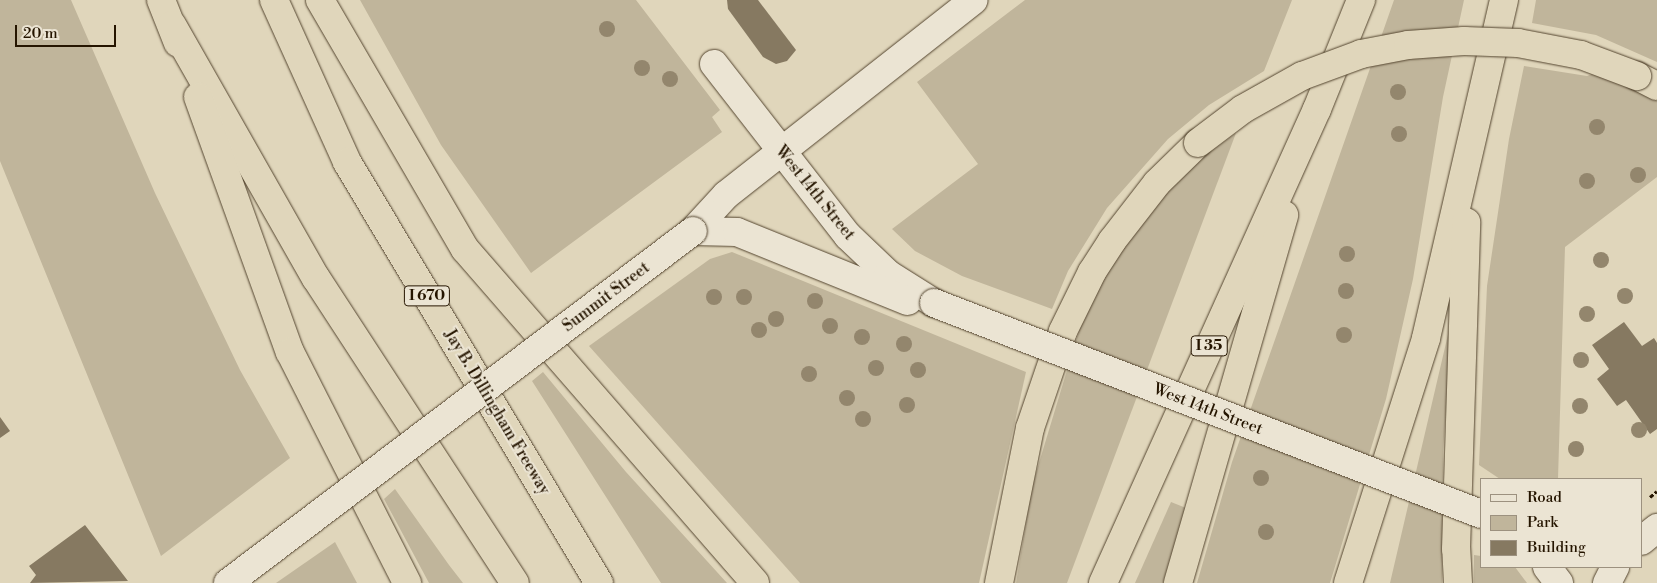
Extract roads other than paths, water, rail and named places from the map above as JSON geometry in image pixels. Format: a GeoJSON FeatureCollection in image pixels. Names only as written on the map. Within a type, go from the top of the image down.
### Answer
{"type":"FeatureCollection","features":[{"type":"Feature","properties":{"kind":"highway"},"geometry":{"type":"LineString","coordinates":[[161,0],[172,25],[290,352],[407,583]]}},
{"type":"Feature","properties":{"kind":"highway","name":"Jay B. Dillingham Freeway"},"geometry":{"type":"LineString","coordinates":[[274,0],[347,162],[599,583]]}},
{"type":"Feature","properties":{"kind":"highway"},"geometry":{"type":"LineString","coordinates":[[320,0],[465,249],[755,583]]}},
{"type":"Feature","properties":{"kind":"highway","name":"I 35"},"geometry":{"type":"LineString","coordinates":[[1103,583],[1317,109],[1361,0]]}},
{"type":"Feature","properties":{"kind":"highway"},"geometry":{"type":"LineString","coordinates":[[1348,583],[1426,338],[1468,166],[1504,0]]}},
{"type":"Feature","properties":{"kind":"highway"},"geometry":{"type":"LineString","coordinates":[[172,25],[316,278],[515,583]]}},
{"type":"Feature","properties":{"kind":"highway"},"geometry":{"type":"LineString","coordinates":[[1000,583],[1030,428],[1064,331],[1092,272],[1112,241],[1157,183],[1198,143],[1243,109],[1302,76],[1361,54],[1408,45],[1464,41],[1518,43],[1581,55],[1647,81]]}},
{"type":"Feature","properties":{"kind":"highway","name":"I 35"},"geometry":{"type":"LineString","coordinates":[[1178,583],[1262,289],[1317,109]]}},
{"type":"Feature","properties":{"kind":"highway"},"geometry":{"type":"LineString","coordinates":[[1458,583],[1456,549],[1468,166]]}},
{"type":"Feature","properties":{"kind":"street","name":"Summit Street"},"geometry":{"type":"LineString","coordinates":[[228,583],[693,231],[726,195],[974,0]]}},
{"type":"Feature","properties":{"kind":"street","name":"West 14th Street"},"geometry":{"type":"LineString","coordinates":[[714,64],[848,236],[888,274],[934,303],[1480,514]]}},
{"type":"Feature","properties":{"kind":"street","name":"West 14th Street"},"geometry":{"type":"LineString","coordinates":[[693,231],[737,232],[831,267],[902,300],[934,303]]}},
{"type":"Feature","properties":{"kind":"street"},"geometry":{"type":"LineString","coordinates":[[1642,522],[1657,516]]}},
{"type":"Feature","properties":{"kind":"street"},"geometry":{"type":"LineString","coordinates":[[1642,540],[1657,528]]}},
{"type":"Feature","properties":{"kind":"street"},"geometry":{"type":"LineString","coordinates":[[1548,568],[1559,583]]}},
{"type":"Feature","properties":{"kind":"street"},"geometry":{"type":"LineString","coordinates":[[1607,583],[1614,568]]}}]}
